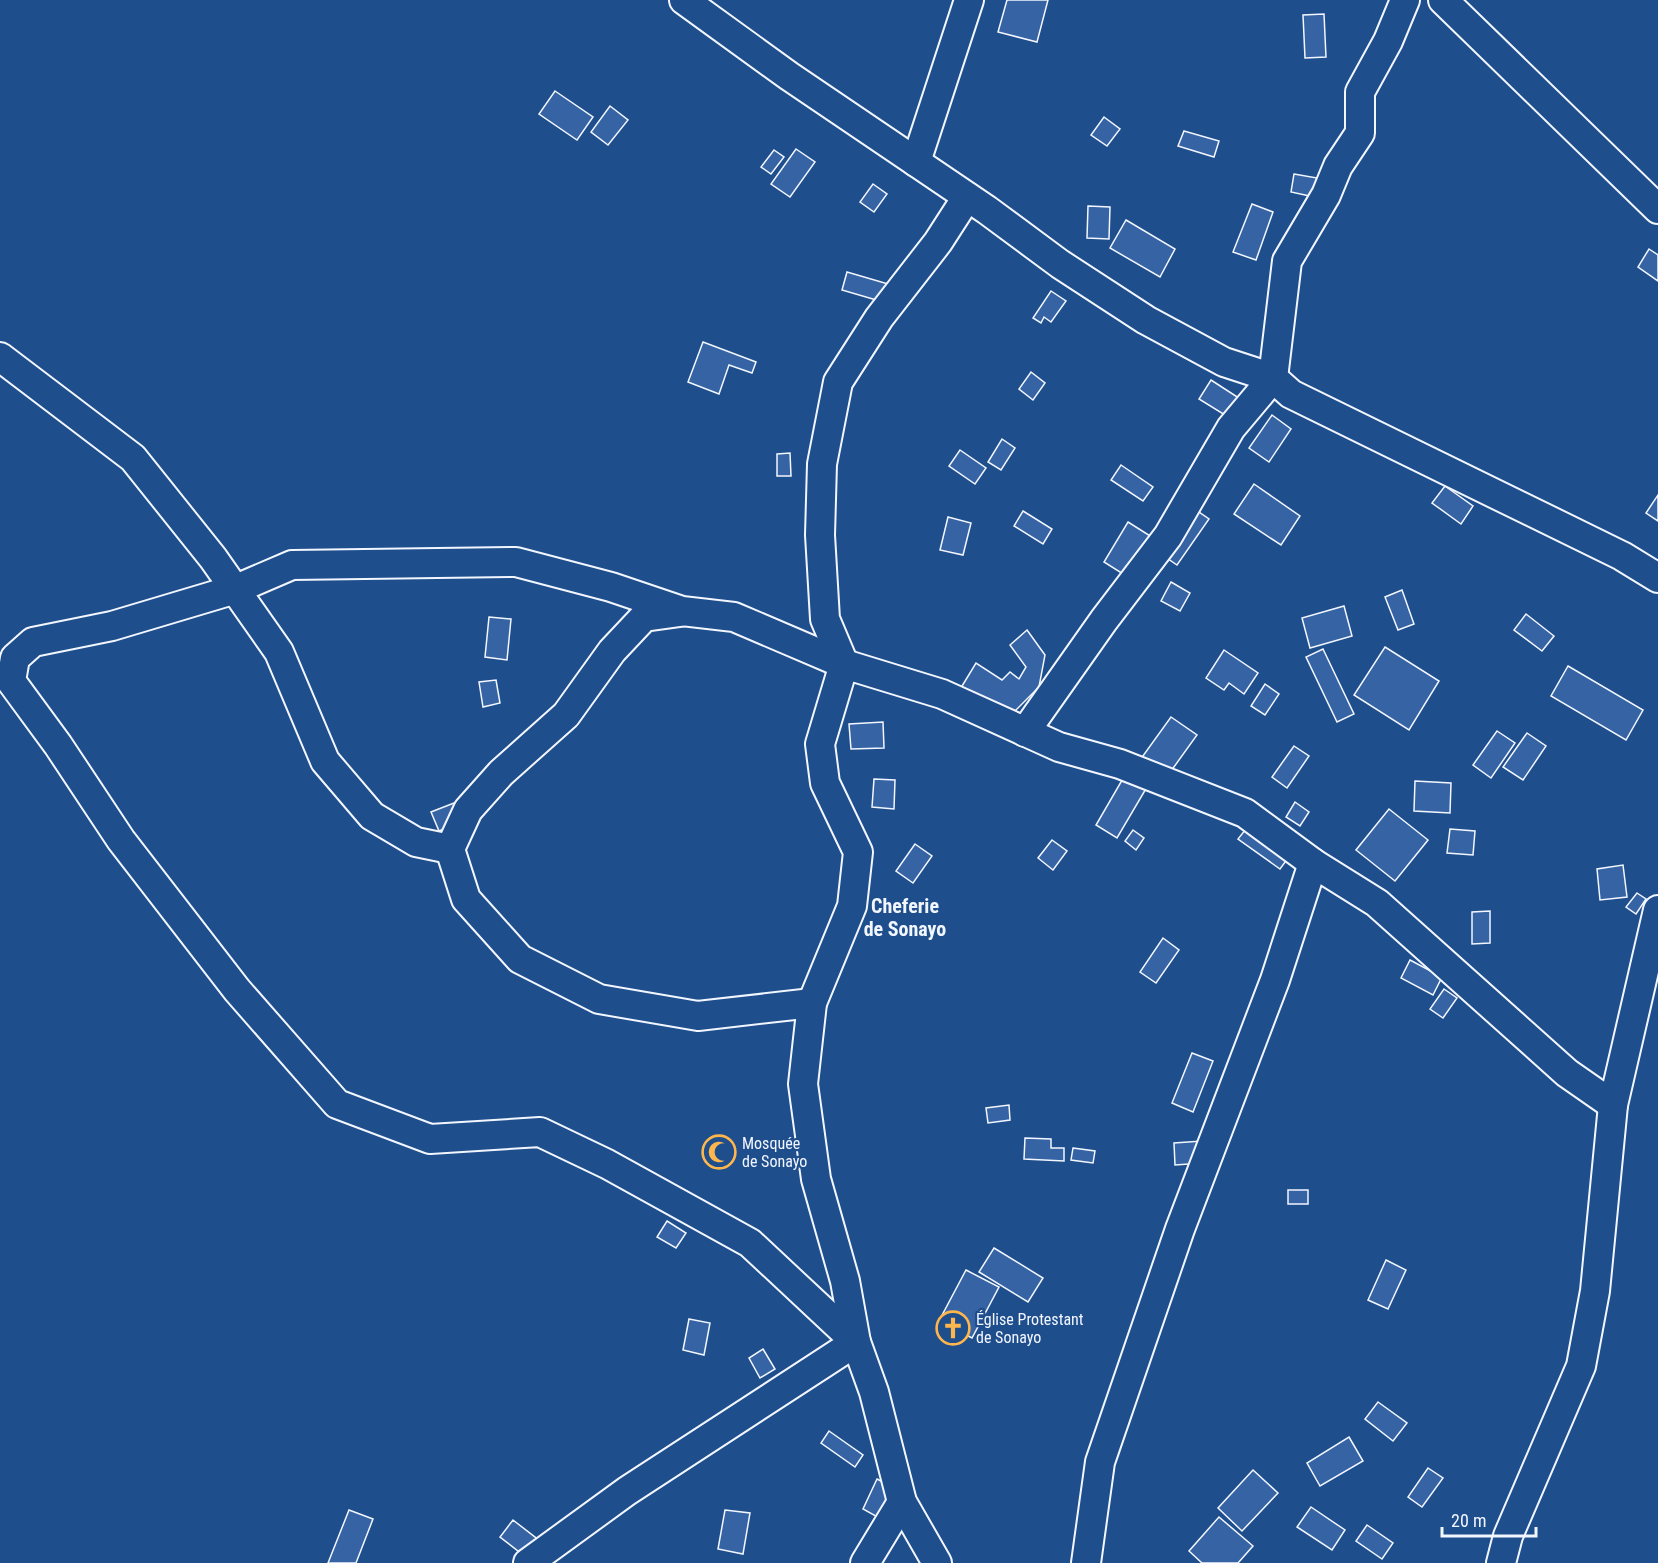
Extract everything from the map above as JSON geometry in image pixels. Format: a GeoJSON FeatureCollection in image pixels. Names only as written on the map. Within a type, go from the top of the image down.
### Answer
{"type":"FeatureCollection","features":[{"type":"Feature","properties":{"kind":"street"},"geometry":{"type":"LineString","coordinates":[[684,0],[789,76],[968,197],[1060,264],[1146,320],[1224,362],[1273,378],[1291,394],[1622,556],[1658,578]]}},
{"type":"Feature","properties":{"kind":"street"},"geometry":{"type":"LineString","coordinates":[[916,162],[969,0]]}},
{"type":"Feature","properties":{"kind":"street"},"geometry":{"type":"LineString","coordinates":[[1025,732],[1104,620],[1168,536],[1231,428],[1273,378],[1287,261],[1326,195],[1338,166],[1360,133],[1360,92],[1388,41],[1405,0]]}},
{"type":"Feature","properties":{"kind":"street"},"geometry":{"type":"LineString","coordinates":[[1443,0],[1658,210]]}},
{"type":"Feature","properties":{"kind":"street"},"geometry":{"type":"LineString","coordinates":[[937,1563],[902,1502],[874,1392],[856,1342],[845,1281],[816,1179],[803,1084],[812,1003],[852,906],[858,852],[825,783],[820,744],[844,664],[825,619],[820,536],[822,464],[838,382],[879,318],[938,242],[968,197]]}},
{"type":"Feature","properties":{"kind":"street"},"geometry":{"type":"LineString","coordinates":[[0,357],[133,458],[236,589],[279,652],[325,761],[372,816],[416,842],[450,849]]}},
{"type":"Feature","properties":{"kind":"street"},"geometry":{"type":"LineString","coordinates":[[682,612],[611,587],[516,562],[292,566],[236,589],[112,626],[33,642],[15,658],[10,681],[58,745],[121,840],[237,990],[337,1104],[430,1138],[540,1132],[608,1164],[750,1243],[856,1342]]}},
{"type":"Feature","properties":{"kind":"street"},"geometry":{"type":"LineString","coordinates":[[812,1003],[698,1016],[599,999],[520,959],[466,899],[450,849],[468,810],[501,773],[566,715],[612,651],[644,617],[682,612],[734,617],[844,664],[942,694],[1059,747],[1120,764],[1245,813],[1313,863],[1377,903],[1567,1073],[1613,1105]]}},
{"type":"Feature","properties":{"kind":"street"},"geometry":{"type":"LineString","coordinates":[[1086,1563],[1100,1462],[1180,1229],[1275,980],[1313,863]]}},
{"type":"Feature","properties":{"kind":"street"},"geometry":{"type":"LineString","coordinates":[[1501,1563],[1508,1536],[1581,1366],[1595,1291],[1613,1105],[1658,910]]}},
{"type":"Feature","properties":{"kind":"street"},"geometry":{"type":"LineString","coordinates":[[528,1563],[627,1491],[856,1342]]}},
{"type":"Feature","properties":{"kind":"street"},"geometry":{"type":"LineString","coordinates":[[865,1563],[902,1502]]}},
{"type":"Feature","properties":{"kind":"building"},"geometry":{"type":"Polygon","coordinates":[[[1007,0],[1048,0],[1037,42],[998,32],[1007,0]]]}},
{"type":"Feature","properties":{"kind":"building"},"geometry":{"type":"Polygon","coordinates":[[[1324,14],[1326,57],[1305,58],[1303,15],[1324,14]]]}},
{"type":"Feature","properties":{"kind":"building"},"geometry":{"type":"Polygon","coordinates":[[[555,91],[593,117],[577,140],[539,114],[555,91]]]}},
{"type":"Feature","properties":{"kind":"building"},"geometry":{"type":"Polygon","coordinates":[[[610,106],[628,120],[608,145],[591,132],[610,106]]]}},
{"type":"Feature","properties":{"kind":"building"},"geometry":{"type":"Polygon","coordinates":[[[1104,117],[1120,129],[1107,146],[1091,135],[1104,117]]]}},
{"type":"Feature","properties":{"kind":"building"},"geometry":{"type":"Polygon","coordinates":[[[1184,131],[1219,141],[1214,157],[1178,146],[1184,131]]]}},
{"type":"Feature","properties":{"kind":"building"},"geometry":{"type":"Polygon","coordinates":[[[796,149],[815,162],[790,197],[771,184],[796,149]]]}},
{"type":"Feature","properties":{"kind":"building"},"geometry":{"type":"Polygon","coordinates":[[[774,150],[784,157],[771,174],[761,167],[774,150]]]}},
{"type":"Feature","properties":{"kind":"building"},"geometry":{"type":"Polygon","coordinates":[[[1294,174],[1323,179],[1319,198],[1291,192],[1294,174]]]}},
{"type":"Feature","properties":{"kind":"building"},"geometry":{"type":"Polygon","coordinates":[[[873,184],[887,194],[874,212],[860,202],[873,184]]]}},
{"type":"Feature","properties":{"kind":"building"},"geometry":{"type":"Polygon","coordinates":[[[1252,204],[1273,212],[1256,260],[1233,252],[1252,204]]]}},
{"type":"Feature","properties":{"kind":"building"},"geometry":{"type":"Polygon","coordinates":[[[1088,206],[1110,207],[1109,239],[1087,238],[1088,206]]]}},
{"type":"Feature","properties":{"kind":"building"},"geometry":{"type":"Polygon","coordinates":[[[1126,220],[1175,249],[1160,277],[1110,248],[1126,220]]]}},
{"type":"Feature","properties":{"kind":"building"},"geometry":{"type":"Polygon","coordinates":[[[1649,249],[1658,255],[1658,281],[1638,267],[1649,249]]]}},
{"type":"Feature","properties":{"kind":"building"},"geometry":{"type":"Polygon","coordinates":[[[847,272],[895,286],[890,304],[842,290],[847,272]]]}},
{"type":"Feature","properties":{"kind":"building"},"geometry":{"type":"Polygon","coordinates":[[[1051,291],[1066,301],[1051,322],[1044,317],[1041,323],[1033,318],[1051,291]]]}},
{"type":"Feature","properties":{"kind":"building"},"geometry":{"type":"Polygon","coordinates":[[[703,342],[756,362],[752,373],[729,365],[719,394],[688,382],[703,342]]]}},
{"type":"Feature","properties":{"kind":"building"},"geometry":{"type":"Polygon","coordinates":[[[1031,372],[1045,383],[1033,400],[1019,389],[1031,372]]]}},
{"type":"Feature","properties":{"kind":"building"},"geometry":{"type":"Polygon","coordinates":[[[1211,380],[1245,402],[1233,420],[1199,399],[1211,380]]]}},
{"type":"Feature","properties":{"kind":"building"},"geometry":{"type":"Polygon","coordinates":[[[1272,415],[1291,429],[1269,462],[1249,448],[1272,415]]]}},
{"type":"Feature","properties":{"kind":"building"},"geometry":{"type":"Polygon","coordinates":[[[1002,439],[1015,448],[1001,470],[988,462],[1002,439]]]}},
{"type":"Feature","properties":{"kind":"building"},"geometry":{"type":"Polygon","coordinates":[[[960,450],[986,468],[975,484],[949,466],[960,450]]]}},
{"type":"Feature","properties":{"kind":"building"},"geometry":{"type":"Polygon","coordinates":[[[790,453],[791,476],[777,476],[777,454],[790,453]]]}},
{"type":"Feature","properties":{"kind":"building"},"geometry":{"type":"Polygon","coordinates":[[[1121,465],[1153,487],[1143,501],[1111,480],[1121,465]]]}},
{"type":"Feature","properties":{"kind":"building"},"geometry":{"type":"Polygon","coordinates":[[[1254,484],[1300,516],[1281,545],[1234,514],[1254,484]]]}},
{"type":"Feature","properties":{"kind":"building"},"geometry":{"type":"Polygon","coordinates":[[[1445,486],[1473,506],[1461,524],[1432,503],[1445,486]]]}},
{"type":"Feature","properties":{"kind":"building"},"geometry":{"type":"Polygon","coordinates":[[[1658,495],[1658,521],[1646,513],[1658,495]]]}},
{"type":"Feature","properties":{"kind":"building"},"geometry":{"type":"Polygon","coordinates":[[[1193,508],[1209,519],[1177,565],[1161,554],[1193,508]]]}},
{"type":"Feature","properties":{"kind":"building"},"geometry":{"type":"Polygon","coordinates":[[[1023,511],[1052,529],[1043,544],[1014,526],[1023,511]]]}},
{"type":"Feature","properties":{"kind":"building"},"geometry":{"type":"Polygon","coordinates":[[[948,517],[971,523],[963,555],[940,550],[948,517]]]}},
{"type":"Feature","properties":{"kind":"building"},"geometry":{"type":"Polygon","coordinates":[[[1128,522],[1155,539],[1131,579],[1104,562],[1128,522]]]}},
{"type":"Feature","properties":{"kind":"building"},"geometry":{"type":"Polygon","coordinates":[[[1171,582],[1190,593],[1180,611],[1161,601],[1171,582]]]}},
{"type":"Feature","properties":{"kind":"building"},"geometry":{"type":"Polygon","coordinates":[[[1402,590],[1414,624],[1398,630],[1385,597],[1402,590]]]}},
{"type":"Feature","properties":{"kind":"building"},"geometry":{"type":"Polygon","coordinates":[[[1344,606],[1352,636],[1310,648],[1302,618],[1344,606]]]}},
{"type":"Feature","properties":{"kind":"building"},"geometry":{"type":"Polygon","coordinates":[[[1526,614],[1554,636],[1542,651],[1514,630],[1526,614]]]}},
{"type":"Feature","properties":{"kind":"building"},"geometry":{"type":"Polygon","coordinates":[[[489,617],[511,619],[507,660],[485,657],[489,617]]]}},
{"type":"Feature","properties":{"kind":"building"},"geometry":{"type":"Polygon","coordinates":[[[1027,630],[1045,655],[1039,687],[1011,715],[959,691],[976,663],[1002,680],[1010,672],[1019,679],[1026,667],[1010,645],[1027,630]]]}},
{"type":"Feature","properties":{"kind":"building"},"geometry":{"type":"Polygon","coordinates":[[[1385,647],[1439,681],[1409,730],[1354,695],[1385,647]]]}},
{"type":"Feature","properties":{"kind":"building"},"geometry":{"type":"Polygon","coordinates":[[[1323,649],[1354,714],[1337,722],[1306,657],[1323,649]]]}},
{"type":"Feature","properties":{"kind":"building"},"geometry":{"type":"Polygon","coordinates":[[[1224,650],[1258,673],[1244,694],[1229,683],[1224,690],[1206,678],[1224,650]]]}},
{"type":"Feature","properties":{"kind":"building"},"geometry":{"type":"Polygon","coordinates":[[[1568,666],[1643,710],[1626,740],[1551,696],[1568,666]]]}},
{"type":"Feature","properties":{"kind":"building"},"geometry":{"type":"Polygon","coordinates":[[[496,680],[500,703],[483,707],[479,682],[496,680]]]}},
{"type":"Feature","properties":{"kind":"building"},"geometry":{"type":"Polygon","coordinates":[[[1265,684],[1279,694],[1265,715],[1251,706],[1265,684]]]}},
{"type":"Feature","properties":{"kind":"building"},"geometry":{"type":"Polygon","coordinates":[[[1171,717],[1197,735],[1166,778],[1140,760],[1171,717]]]}},
{"type":"Feature","properties":{"kind":"building"},"geometry":{"type":"Polygon","coordinates":[[[883,722],[884,748],[851,749],[849,724],[883,722]]]}},
{"type":"Feature","properties":{"kind":"building"},"geometry":{"type":"Polygon","coordinates":[[[1497,731],[1515,743],[1491,778],[1473,765],[1497,731]]]}},
{"type":"Feature","properties":{"kind":"building"},"geometry":{"type":"Polygon","coordinates":[[[1527,733],[1546,746],[1523,780],[1503,767],[1527,733]]]}},
{"type":"Feature","properties":{"kind":"building"},"geometry":{"type":"Polygon","coordinates":[[[1294,746],[1309,756],[1287,788],[1272,777],[1294,746]]]}},
{"type":"Feature","properties":{"kind":"building"},"geometry":{"type":"Polygon","coordinates":[[[1125,775],[1147,787],[1117,838],[1096,825],[1125,775]]]}},
{"type":"Feature","properties":{"kind":"building"},"geometry":{"type":"Polygon","coordinates":[[[874,779],[895,780],[894,809],[872,807],[874,779]]]}},
{"type":"Feature","properties":{"kind":"building"},"geometry":{"type":"Polygon","coordinates":[[[1415,781],[1451,783],[1450,813],[1414,811],[1415,781]]]}},
{"type":"Feature","properties":{"kind":"building"},"geometry":{"type":"Polygon","coordinates":[[[1295,802],[1309,812],[1300,826],[1286,817],[1295,802]]]}},
{"type":"Feature","properties":{"kind":"building"},"geometry":{"type":"Polygon","coordinates":[[[454,803],[461,822],[439,831],[431,812],[454,803]]]}},
{"type":"Feature","properties":{"kind":"building"},"geometry":{"type":"Polygon","coordinates":[[[1389,809],[1428,840],[1395,881],[1356,850],[1389,809]]]}},
{"type":"Feature","properties":{"kind":"building"},"geometry":{"type":"Polygon","coordinates":[[[1253,820],[1294,850],[1280,869],[1238,839],[1253,820]]]}},
{"type":"Feature","properties":{"kind":"building"},"geometry":{"type":"Polygon","coordinates":[[[1450,829],[1475,831],[1473,855],[1447,853],[1450,829]]]}},
{"type":"Feature","properties":{"kind":"building"},"geometry":{"type":"Polygon","coordinates":[[[1133,830],[1144,838],[1136,850],[1125,841],[1133,830]]]}},
{"type":"Feature","properties":{"kind":"building"},"geometry":{"type":"Polygon","coordinates":[[[1052,840],[1067,851],[1053,870],[1038,858],[1052,840]]]}},
{"type":"Feature","properties":{"kind":"building"},"geometry":{"type":"Polygon","coordinates":[[[915,844],[932,856],[913,883],[896,871],[915,844]]]}},
{"type":"Feature","properties":{"kind":"building"},"geometry":{"type":"Polygon","coordinates":[[[1623,865],[1627,897],[1600,900],[1597,869],[1623,865]]]}},
{"type":"Feature","properties":{"kind":"building"},"geometry":{"type":"Polygon","coordinates":[[[1637,893],[1646,899],[1636,914],[1626,907],[1637,893]]]}},
{"type":"Feature","properties":{"kind":"building"},"geometry":{"type":"Polygon","coordinates":[[[1490,911],[1490,943],[1472,944],[1472,912],[1490,911]]]}},
{"type":"Feature","properties":{"kind":"building"},"geometry":{"type":"Polygon","coordinates":[[[1163,938],[1179,950],[1156,983],[1140,972],[1163,938]]]}},
{"type":"Feature","properties":{"kind":"building"},"geometry":{"type":"Polygon","coordinates":[[[1410,960],[1442,977],[1433,995],[1401,978],[1410,960]]]}},
{"type":"Feature","properties":{"kind":"building"},"geometry":{"type":"Polygon","coordinates":[[[1444,989],[1457,998],[1443,1018],[1430,1009],[1444,989]]]}},
{"type":"Feature","properties":{"kind":"building"},"geometry":{"type":"Polygon","coordinates":[[[1192,1053],[1213,1061],[1193,1112],[1172,1103],[1192,1053]]]}},
{"type":"Feature","properties":{"kind":"building"},"geometry":{"type":"Polygon","coordinates":[[[1009,1105],[1010,1120],[988,1123],[986,1108],[1009,1105]]]}},
{"type":"Feature","properties":{"kind":"building"},"geometry":{"type":"Polygon","coordinates":[[[1025,1138],[1051,1139],[1051,1148],[1064,1148],[1064,1161],[1024,1159],[1025,1138]]]}},
{"type":"Feature","properties":{"kind":"building"},"geometry":{"type":"Polygon","coordinates":[[[1202,1141],[1203,1163],[1175,1165],[1174,1143],[1202,1141]]]}},
{"type":"Feature","properties":{"kind":"building"},"geometry":{"type":"Polygon","coordinates":[[[1073,1148],[1095,1151],[1093,1163],[1071,1160],[1073,1148]]]}},
{"type":"Feature","properties":{"kind":"building"},"geometry":{"type":"Polygon","coordinates":[[[1288,1190],[1308,1190],[1308,1204],[1288,1204],[1288,1190]]]}},
{"type":"Feature","properties":{"kind":"building"},"geometry":{"type":"Polygon","coordinates":[[[667,1221],[686,1233],[676,1248],[657,1237],[667,1221]]]}},
{"type":"Feature","properties":{"kind":"building"},"geometry":{"type":"Polygon","coordinates":[[[994,1248],[1043,1278],[1028,1302],[979,1272],[994,1248]]]}},
{"type":"Feature","properties":{"kind":"building"},"geometry":{"type":"Polygon","coordinates":[[[1386,1260],[1406,1270],[1388,1309],[1368,1300],[1386,1260]]]}},
{"type":"Feature","properties":{"kind":"building"},"geometry":{"type":"Polygon","coordinates":[[[966,1270],[999,1287],[972,1338],[939,1321],[966,1270]]]}},
{"type":"Feature","properties":{"kind":"building"},"geometry":{"type":"Polygon","coordinates":[[[689,1319],[710,1323],[704,1355],[683,1350],[689,1319]]]}},
{"type":"Feature","properties":{"kind":"building"},"geometry":{"type":"Polygon","coordinates":[[[763,1349],[775,1369],[760,1378],[749,1358],[763,1349]]]}},
{"type":"Feature","properties":{"kind":"building"},"geometry":{"type":"Polygon","coordinates":[[[1378,1402],[1407,1423],[1393,1441],[1365,1419],[1378,1402]]]}},
{"type":"Feature","properties":{"kind":"building"},"geometry":{"type":"Polygon","coordinates":[[[829,1431],[863,1455],[855,1467],[821,1443],[829,1431]]]}},
{"type":"Feature","properties":{"kind":"building"},"geometry":{"type":"Polygon","coordinates":[[[1349,1437],[1363,1461],[1320,1486],[1307,1463],[1349,1437]]]}},
{"type":"Feature","properties":{"kind":"building"},"geometry":{"type":"Polygon","coordinates":[[[1428,1468],[1443,1478],[1422,1507],[1408,1497],[1428,1468]]]}},
{"type":"Feature","properties":{"kind":"building"},"geometry":{"type":"Polygon","coordinates":[[[1253,1470],[1278,1493],[1242,1531],[1218,1508],[1253,1470]]]}},
{"type":"Feature","properties":{"kind":"building"},"geometry":{"type":"Polygon","coordinates":[[[877,1479],[896,1489],[881,1519],[863,1509],[877,1479]]]}},
{"type":"Feature","properties":{"kind":"building"},"geometry":{"type":"Polygon","coordinates":[[[1311,1507],[1345,1530],[1332,1550],[1297,1527],[1311,1507]]]}},
{"type":"Feature","properties":{"kind":"building"},"geometry":{"type":"Polygon","coordinates":[[[349,1510],[373,1519],[356,1563],[328,1563],[349,1510]]]}},
{"type":"Feature","properties":{"kind":"building"},"geometry":{"type":"Polygon","coordinates":[[[725,1510],[750,1513],[743,1554],[718,1549],[725,1510]]]}},
{"type":"Feature","properties":{"kind":"building"},"geometry":{"type":"Polygon","coordinates":[[[1219,1517],[1253,1546],[1238,1563],[1202,1563],[1189,1551],[1219,1517]]]}},
{"type":"Feature","properties":{"kind":"building"},"geometry":{"type":"Polygon","coordinates":[[[513,1520],[540,1541],[527,1558],[500,1537],[513,1520]]]}},
{"type":"Feature","properties":{"kind":"building"},"geometry":{"type":"Polygon","coordinates":[[[1367,1525],[1393,1543],[1382,1559],[1356,1541],[1367,1525]]]}},
{"type":"Feature","properties":{"kind":"place","name":"Mosquée de Sonayo"},"geometry":{"type":"Point","coordinates":[719,1152]}},
{"type":"Feature","properties":{"kind":"place","name":"Église Protestant de Sonayo"},"geometry":{"type":"Point","coordinates":[953,1328]}},
{"type":"Feature","properties":{"kind":"district","name":"Cheferie de Sonayo"},"geometry":{"type":"Point","coordinates":[905,918]}}]}
